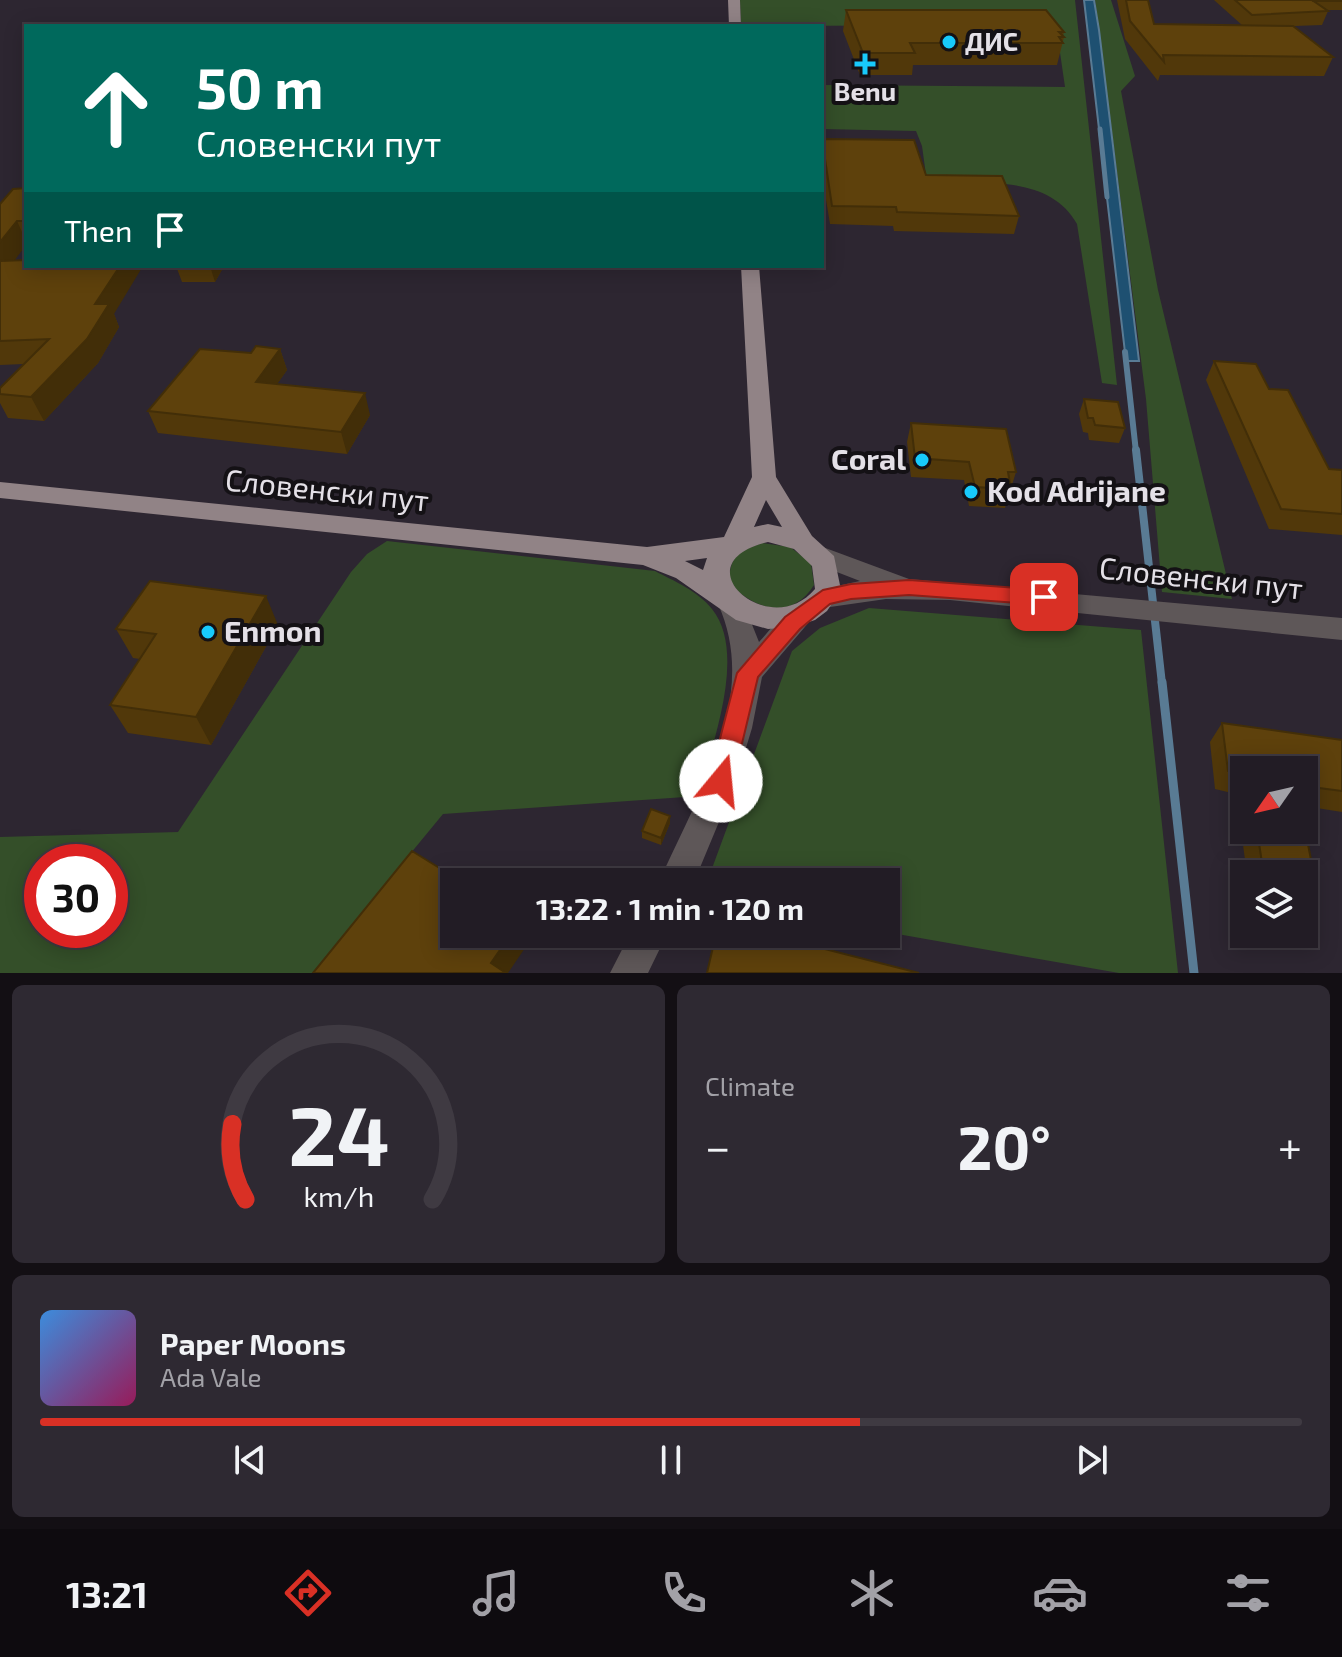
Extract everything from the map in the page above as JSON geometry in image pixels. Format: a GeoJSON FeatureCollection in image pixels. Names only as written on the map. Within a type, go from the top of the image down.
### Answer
{"type":"FeatureCollection","features":[{"type":"Feature","properties":{"kind":"main road"},"geometry":{"type":"LineString","coordinates":[[734,0],[735,24]]}},
{"type":"Feature","properties":{"kind":"main road"},"geometry":{"type":"LineString","coordinates":[[750,268],[764,477],[830,581],[813,606],[765,618],[727,600],[714,570],[731,544],[764,477]]}},
{"type":"Feature","properties":{"kind":"main road","name":"Словенски пут"},"geometry":{"type":"LineString","coordinates":[[0,490],[647,556],[731,544]]}},
{"type":"Feature","properties":{"kind":"main road"},"geometry":{"type":"LineString","coordinates":[[731,544],[768,533],[811,548]]}},
{"type":"Feature","properties":{"kind":"main road","name":"Словенски пут"},"geometry":{"type":"LineString","coordinates":[[647,556],[685,571],[727,600]]}},
{"type":"Feature","properties":{"kind":"street","name":"Словенски пут"},"geometry":{"type":"LineString","coordinates":[[811,548],[909,588]]}},
{"type":"Feature","properties":{"kind":"street","name":"Словенски пут"},"geometry":{"type":"LineString","coordinates":[[813,606],[851,591],[909,588],[1136,607],[1342,629]]}},
{"type":"Feature","properties":{"kind":"street"},"geometry":{"type":"LineString","coordinates":[[682,868],[721,781],[748,673],[741,625],[727,600]]}},
{"type":"Feature","properties":{"kind":"street"},"geometry":{"type":"LineString","coordinates":[[748,673],[813,606]]}},
{"type":"Feature","properties":{"kind":"street"},"geometry":{"type":"LineString","coordinates":[[628,973],[641,948]]}},
{"type":"Feature","properties":{"kind":"green space"},"geometry":{"type":"Polygon","coordinates":[[[740,0],[1075,0],[1117,385],[1102,383],[1077,224],[1065,208],[1049,196],[1011,185],[927,182],[922,146],[916,131],[824,129],[824,85],[1065,87],[1056,25],[741,24],[740,0]]]}},
{"type":"Feature","properties":{"kind":"green space"},"geometry":{"type":"Polygon","coordinates":[[[1095,0],[1111,0],[1135,76],[1121,91],[1158,290],[1232,599],[1162,592],[1146,399],[1095,0]]]}},
{"type":"Feature","properties":{"kind":"green space"},"geometry":{"type":"Polygon","coordinates":[[[387,541],[655,571],[693,592],[712,609],[722,628],[727,650],[724,700],[699,796],[443,814],[312,973],[0,973],[0,837],[178,832],[351,572],[367,554],[387,541]]]}},
{"type":"Feature","properties":{"kind":"green space"},"geometry":{"type":"Polygon","coordinates":[[[762,543],[790,547],[811,563],[814,585],[795,604],[772,608],[761,605],[729,583],[736,556],[762,543]]]}},
{"type":"Feature","properties":{"kind":"green space"},"geometry":{"type":"Polygon","coordinates":[[[869,608],[1141,630],[1178,973],[1119,973],[900,934],[900,868],[712,868],[792,651],[820,628],[869,608]]]}},
{"type":"Feature","properties":{"kind":"water"},"geometry":{"type":"Polygon","coordinates":[[[1084,0],[1094,0],[1099,30],[1139,361],[1126,361],[1084,0]]]}},
{"type":"Feature","properties":{"kind":"building"},"geometry":{"type":"Polygon","coordinates":[[[1126,0],[1148,0],[1154,24],[1293,26],[1333,57],[1163,55],[1164,62],[1130,21],[1126,0]]]}},
{"type":"Feature","properties":{"kind":"building"},"geometry":{"type":"Polygon","coordinates":[[[1235,0],[1312,0],[1328,11],[1252,15],[1235,0]]]}},
{"type":"Feature","properties":{"kind":"building"},"geometry":{"type":"Polygon","coordinates":[[[846,10],[1046,10],[1064,32],[1059,32],[1064,37],[1059,37],[1063,43],[910,43],[915,53],[863,53],[846,10]]]}},
{"type":"Feature","properties":{"kind":"building"},"geometry":{"type":"Polygon","coordinates":[[[824,139],[914,140],[926,175],[1002,176],[1019,216],[897,212],[896,207],[832,206],[824,139]]]}},
{"type":"Feature","properties":{"kind":"building"},"geometry":{"type":"Polygon","coordinates":[[[24,188],[24,221],[17,221],[0,242],[0,204],[13,189],[24,188]]]}},
{"type":"Feature","properties":{"kind":"building"},"geometry":{"type":"Polygon","coordinates":[[[24,260],[24,268],[119,268],[95,304],[109,304],[87,339],[31,397],[0,394],[0,388],[49,339],[0,341],[0,261],[24,260]]]}},
{"type":"Feature","properties":{"kind":"building"},"geometry":{"type":"Polygon","coordinates":[[[256,346],[280,349],[256,382],[365,393],[341,432],[148,411],[200,349],[251,353],[256,346]]]}},
{"type":"Feature","properties":{"kind":"building"},"geometry":{"type":"Polygon","coordinates":[[[1214,361],[1256,364],[1269,389],[1288,390],[1329,469],[1342,470],[1342,514],[1281,509],[1214,361]]]}},
{"type":"Feature","properties":{"kind":"building"},"geometry":{"type":"Polygon","coordinates":[[[1084,399],[1118,402],[1125,428],[1095,425],[1093,418],[1088,418],[1084,399]]]}},
{"type":"Feature","properties":{"kind":"building"},"geometry":{"type":"Polygon","coordinates":[[[911,423],[1006,429],[1016,472],[1008,472],[1011,489],[975,487],[969,462],[915,458],[911,423]]]}},
{"type":"Feature","properties":{"kind":"building"},"geometry":{"type":"Polygon","coordinates":[[[150,581],[266,596],[196,717],[110,705],[156,634],[116,629],[150,581]]]}},
{"type":"Feature","properties":{"kind":"building"},"geometry":{"type":"Polygon","coordinates":[[[1222,723],[1342,740],[1342,791],[1318,788],[1318,756],[1230,756],[1228,771],[1222,723]]]}},
{"type":"Feature","properties":{"kind":"building"},"geometry":{"type":"Polygon","coordinates":[[[651,809],[670,816],[661,838],[642,831],[651,809]]]}},
{"type":"Feature","properties":{"kind":"building"},"geometry":{"type":"Polygon","coordinates":[[[1259,844],[1308,844],[1311,860],[1262,860],[1259,844]]]}},
{"type":"Feature","properties":{"kind":"building"},"geometry":{"type":"Polygon","coordinates":[[[412,851],[440,868],[440,948],[501,948],[491,963],[506,973],[313,973],[412,851]]]}},
{"type":"Feature","properties":{"kind":"building"},"geometry":{"type":"Polygon","coordinates":[[[713,948],[821,948],[919,973],[707,973],[713,948]]]}},
{"type":"Feature","properties":{"kind":"waterway"},"geometry":{"type":"LineString","coordinates":[[1100,129],[1107,197]]}},
{"type":"Feature","properties":{"kind":"waterway"},"geometry":{"type":"LineString","coordinates":[[1125,352],[1136,452]]}},
{"type":"Feature","properties":{"kind":"waterway"},"geometry":{"type":"LineString","coordinates":[[1136,450],[1162,684]]}},
{"type":"Feature","properties":{"kind":"waterway"},"geometry":{"type":"LineString","coordinates":[[1162,682],[1194,973]]}},
{"type":"Feature","properties":{"kind":"place","name":"ДИС"},"geometry":{"type":"Point","coordinates":[949,42]}},
{"type":"Feature","properties":{"kind":"place","name":"Benu"},"geometry":{"type":"Point","coordinates":[865,64]}},
{"type":"Feature","properties":{"kind":"place","name":"Coral"},"geometry":{"type":"Point","coordinates":[922,460]}},
{"type":"Feature","properties":{"kind":"place","name":"Kod Adrijane"},"geometry":{"type":"Point","coordinates":[971,492]}},
{"type":"Feature","properties":{"kind":"place","name":"Enmon"},"geometry":{"type":"Point","coordinates":[208,632]}},
{"type":"Feature","properties":{"kind":"route"},"geometry":{"type":"LineString","coordinates":[[721,781],[731,752],[748,673],[793,623],[823,598],[851,591],[909,588],[1044,597]]}}]}
